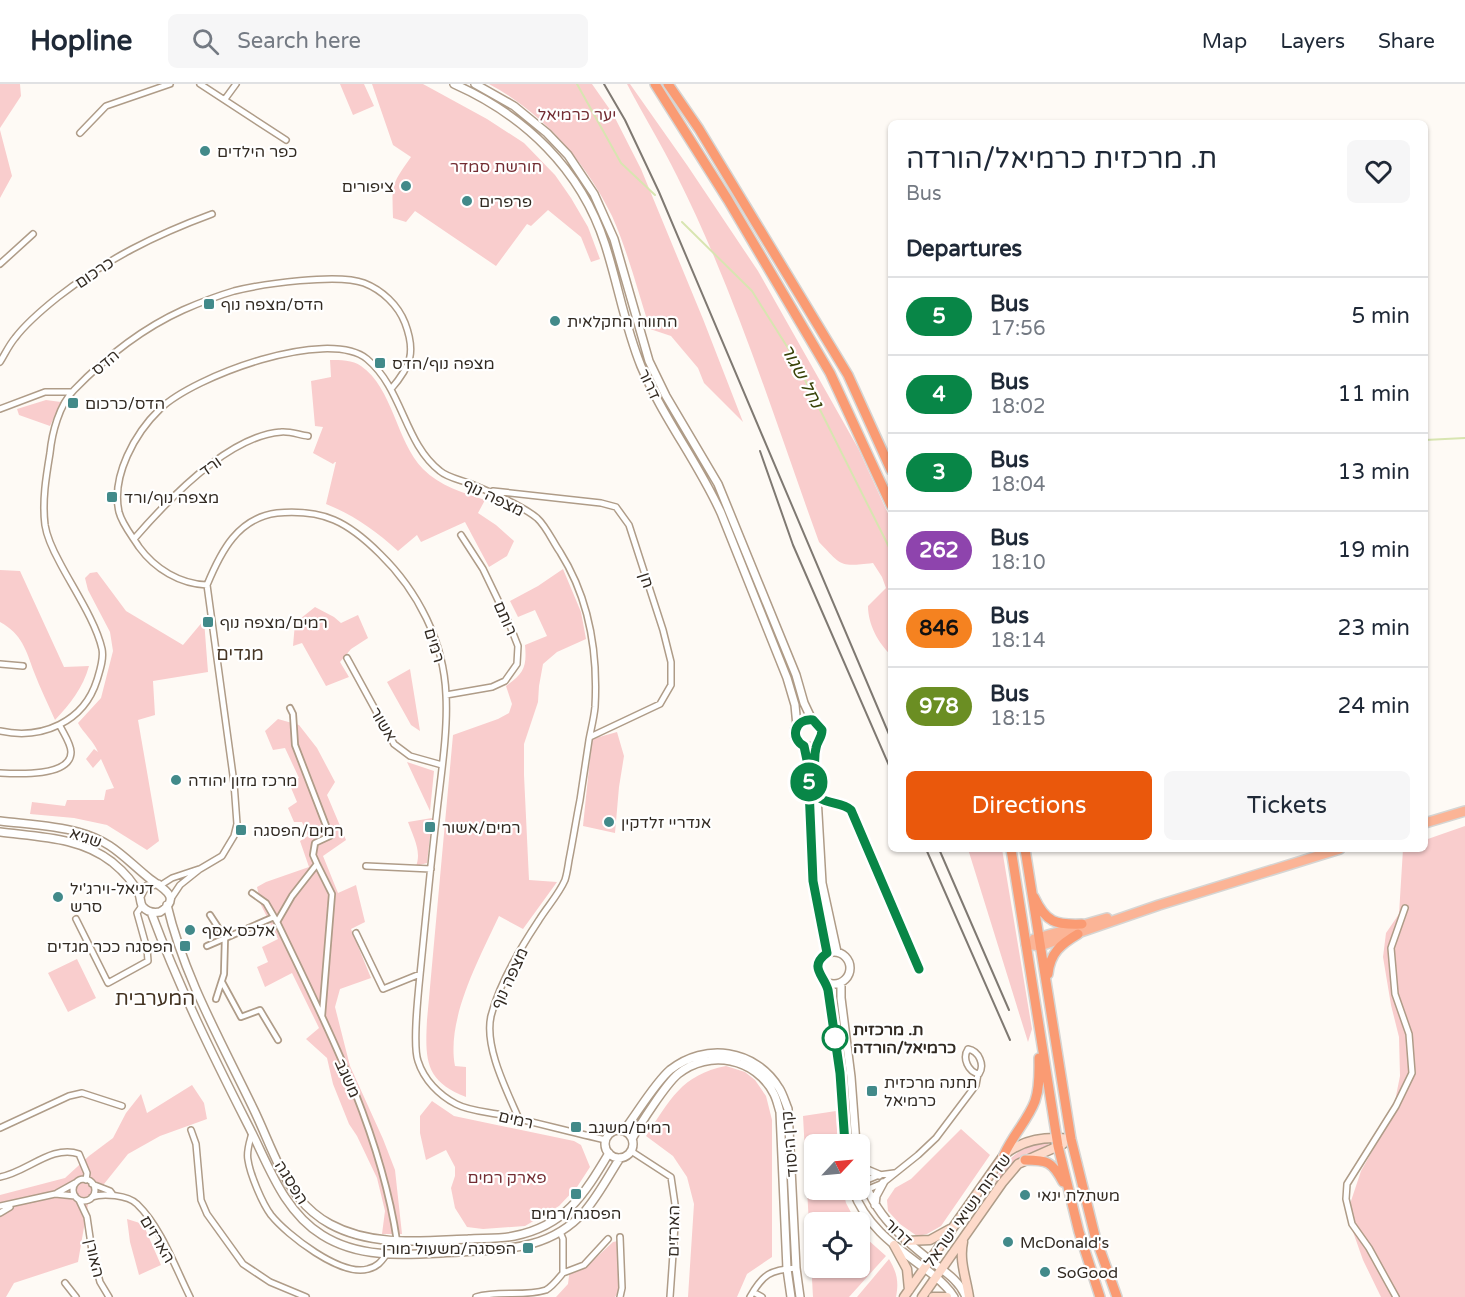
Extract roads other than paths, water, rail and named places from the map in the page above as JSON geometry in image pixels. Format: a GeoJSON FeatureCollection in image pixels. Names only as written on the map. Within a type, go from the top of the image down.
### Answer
{"type":"FeatureCollection","features":[{"type":"Feature","properties":{"kind":"highway"},"geometry":{"type":"LineString","coordinates":[[655,84],[728,200],[830,373],[888,499]]}},
{"type":"Feature","properties":{"kind":"highway"},"geometry":{"type":"LineString","coordinates":[[668,84],[699,129],[848,375],[888,463]]}},
{"type":"Feature","properties":{"kind":"highway"},"geometry":{"type":"LineString","coordinates":[[1011,852],[1057,1142],[1088,1264],[1100,1297]]}},
{"type":"Feature","properties":{"kind":"highway"},"geometry":{"type":"LineString","coordinates":[[1025,852],[1071,1139],[1095,1236],[1117,1297]]}},
{"type":"Feature","properties":{"kind":"highway"},"geometry":{"type":"LineString","coordinates":[[1032,892],[1037,904],[1050,920],[1059,925],[1080,929]]}},
{"type":"Feature","properties":{"kind":"highway"},"geometry":{"type":"LineString","coordinates":[[1047,991],[1048,971],[1052,956],[1080,929]]}},
{"type":"Feature","properties":{"kind":"highway"},"geometry":{"type":"LineString","coordinates":[[1004,1155],[1010,1140],[1035,1103],[1038,1093],[1040,1028]]}},
{"type":"Feature","properties":{"kind":"highway"},"geometry":{"type":"LineString","coordinates":[[1025,1160],[1045,1161],[1053,1165],[1069,1192]]}},
{"type":"Feature","properties":{"kind":"main road"},"geometry":{"type":"LineString","coordinates":[[1428,822],[1465,810]]}},
{"type":"Feature","properties":{"kind":"main road"},"geometry":{"type":"LineString","coordinates":[[1026,944],[1330,852]]}},
{"type":"Feature","properties":{"kind":"main road","name":"שדרות נשיאי ישראל"},"geometry":{"type":"LineString","coordinates":[[907,1294],[1004,1155],[1012,1148],[1022,1144],[1071,1139]]}},
{"type":"Feature","properties":{"kind":"main road","name":"שדרות נשיאי ישראל"},"geometry":{"type":"LineString","coordinates":[[922,1297],[1002,1183],[1018,1164],[1057,1142]]}},
{"type":"Feature","properties":{"kind":"main road"},"geometry":{"type":"LineString","coordinates":[[906,1241],[930,1239],[952,1227]]}},
{"type":"Feature","properties":{"kind":"main road"},"geometry":{"type":"LineString","coordinates":[[964,1239],[961,1253],[967,1297]]}},
{"type":"Feature","properties":{"kind":"main road"},"geometry":{"type":"LineString","coordinates":[[894,1245],[908,1269],[907,1294]]}},
{"type":"Feature","properties":{"kind":"main road"},"geometry":{"type":"LineString","coordinates":[[933,1297],[947,1297]]}},
{"type":"Feature","properties":{"kind":"street"},"geometry":{"type":"LineString","coordinates":[[80,134],[106,106],[170,84]]}},
{"type":"Feature","properties":{"kind":"street"},"geometry":{"type":"LineString","coordinates":[[200,84],[286,140]]}},
{"type":"Feature","properties":{"kind":"street"},"geometry":{"type":"LineString","coordinates":[[225,99],[236,84]]}},
{"type":"Feature","properties":{"kind":"street","name":"דרור"},"geometry":{"type":"LineString","coordinates":[[454,84],[493,104],[531,131],[560,161],[586,199],[605,243],[640,364],[658,401],[710,488],[721,513],[787,678],[795,705],[797,726]]}},
{"type":"Feature","properties":{"kind":"street","name":"דרור"},"geometry":{"type":"LineString","coordinates":[[475,84],[514,106],[547,133],[568,155],[594,194],[614,239],[649,361],[666,396],[718,484],[795,675],[804,703],[813,720]]}},
{"type":"Feature","properties":{"kind":"street","name":"כרכום"},"geometry":{"type":"LineString","coordinates":[[0,362],[15,338],[40,311],[81,279],[122,253],[161,233],[212,214]]}},
{"type":"Feature","properties":{"kind":"street"},"geometry":{"type":"LineString","coordinates":[[0,264],[33,234]]}},
{"type":"Feature","properties":{"kind":"street","name":"הדס"},"geometry":{"type":"LineString","coordinates":[[0,731],[25,734],[60,726],[82,708],[93,692],[101,666],[103,651],[97,633],[53,549],[45,527],[45,486],[52,436],[67,398],[100,364],[138,335],[182,310],[234,291],[282,283],[339,279],[363,282],[382,293],[395,305],[404,319],[411,343],[410,356],[407,369],[391,389]]}},
{"type":"Feature","properties":{"kind":"street","name":"מצפה נוף"},"geometry":{"type":"LineString","coordinates":[[207,585],[194,584],[163,570],[147,557],[119,512],[120,473],[140,434],[161,408],[187,390],[247,364],[312,348],[350,350],[364,357],[379,370],[391,389],[420,449],[442,473],[488,491],[538,519],[572,572],[585,606],[596,663],[595,711],[574,838],[565,880],[507,976],[491,1018],[491,1046],[519,1119]]}},
{"type":"Feature","properties":{"kind":"street"},"geometry":{"type":"LineString","coordinates":[[0,409],[45,392],[72,392]]}},
{"type":"Feature","properties":{"kind":"street","name":"ורד"},"geometry":{"type":"LineString","coordinates":[[134,539],[160,509],[203,469],[240,446],[262,436],[281,432],[308,436]]}},
{"type":"Feature","properties":{"kind":"street","name":"חן"},"geometry":{"type":"LineString","coordinates":[[488,491],[601,503],[616,507],[629,525],[663,630],[671,662],[671,685],[660,704],[590,737]]}},
{"type":"Feature","properties":{"kind":"street","name":"רמים"},"geometry":{"type":"LineString","coordinates":[[207,585],[217,560],[239,529],[266,515],[298,511],[333,518],[364,538],[391,565],[410,590],[424,612],[435,638],[446,695],[442,765],[420,974],[416,1033],[418,1061],[436,1092],[458,1105],[606,1140]]}},
{"type":"Feature","properties":{"kind":"street","name":"רותם"},"geometry":{"type":"LineString","coordinates":[[446,695],[492,687],[505,681],[517,664],[518,646],[509,623],[483,569],[461,536]]}},
{"type":"Feature","properties":{"kind":"street"},"geometry":{"type":"LineString","coordinates":[[200,869],[159,884],[148,885],[141,892],[142,906],[151,912],[160,912],[180,885],[200,869],[222,856],[234,836],[237,824],[234,783],[207,585]]}},
{"type":"Feature","properties":{"kind":"street","name":"אשור"},"geometry":{"type":"LineString","coordinates":[[347,658],[394,744],[410,756],[442,765]]}},
{"type":"Feature","properties":{"kind":"street"},"geometry":{"type":"LineString","coordinates":[[0,664],[23,666]]}},
{"type":"Feature","properties":{"kind":"street"},"geometry":{"type":"LineString","coordinates":[[291,708],[295,745],[330,836],[315,843],[314,855],[332,894],[322,1018]]}},
{"type":"Feature","properties":{"kind":"street"},"geometry":{"type":"LineString","coordinates":[[804,720],[813,720],[822,730],[821,739],[811,747],[804,746],[796,739],[797,726],[804,720]]}},
{"type":"Feature","properties":{"kind":"street"},"geometry":{"type":"LineString","coordinates":[[0,773],[44,773],[66,763],[70,759],[72,749],[60,726]]}},
{"type":"Feature","properties":{"kind":"street"},"geometry":{"type":"LineString","coordinates":[[816,744],[822,883],[837,952]]}},
{"type":"Feature","properties":{"kind":"street"},"geometry":{"type":"LineString","coordinates":[[804,746],[808,765],[814,889],[827,953]]}},
{"type":"Feature","properties":{"kind":"street","name":"שגיא"},"geometry":{"type":"LineString","coordinates":[[0,821],[77,831],[99,839],[117,849],[159,884]]}},
{"type":"Feature","properties":{"kind":"street","name":"שגיא"},"geometry":{"type":"LineString","coordinates":[[0,832],[51,838],[85,846],[111,861],[124,872],[140,897]]}},
{"type":"Feature","properties":{"kind":"street"},"geometry":{"type":"LineString","coordinates":[[207,946],[275,920],[317,864]]}},
{"type":"Feature","properties":{"kind":"street"},"geometry":{"type":"LineString","coordinates":[[366,866],[431,869]]}},
{"type":"Feature","properties":{"kind":"street"},"geometry":{"type":"LineString","coordinates":[[159,884],[168,892],[168,903]]}},
{"type":"Feature","properties":{"kind":"street","name":"משגב"},"geometry":{"type":"LineString","coordinates":[[252,893],[266,903],[275,920],[362,1108],[392,1210],[397,1241]]}},
{"type":"Feature","properties":{"kind":"street","name":"הפסגה"},"geometry":{"type":"LineString","coordinates":[[168,903],[173,932],[187,970],[285,1176],[298,1197],[310,1210],[332,1225],[360,1236],[397,1241],[513,1236],[553,1222],[568,1212],[589,1187],[609,1153]]}},
{"type":"Feature","properties":{"kind":"street"},"geometry":{"type":"LineString","coordinates":[[76,919],[108,983],[148,961],[137,913],[142,906]]}},
{"type":"Feature","properties":{"kind":"street"},"geometry":{"type":"LineString","coordinates":[[1396,1297],[1369,1248],[1352,1224],[1346,1200],[1347,1184],[1396,1106],[1412,1073],[1409,1034],[1395,994],[1391,948],[1405,908]]}},
{"type":"Feature","properties":{"kind":"street","name":"הפסגה"},"geometry":{"type":"LineString","coordinates":[[151,912],[184,994],[274,1181],[303,1220],[337,1243],[360,1251],[386,1255],[514,1249],[539,1242],[560,1232],[585,1210],[620,1158]]}},
{"type":"Feature","properties":{"kind":"street"},"geometry":{"type":"LineString","coordinates":[[210,915],[225,938],[222,982],[216,999]]}},
{"type":"Feature","properties":{"kind":"street"},"geometry":{"type":"LineString","coordinates":[[356,933],[383,989],[420,974]]}},
{"type":"Feature","properties":{"kind":"street"},"geometry":{"type":"LineString","coordinates":[[837,952],[845,955],[850,967],[846,979],[835,984],[826,982],[819,975],[818,969],[821,957],[827,953],[837,952]]}},
{"type":"Feature","properties":{"kind":"street"},"geometry":{"type":"LineString","coordinates":[[222,982],[241,1017],[260,1010],[278,1040]]}},
{"type":"Feature","properties":{"kind":"street"},"geometry":{"type":"LineString","coordinates":[[826,982],[840,1073],[844,1134]]}},
{"type":"Feature","properties":{"kind":"street"},"geometry":{"type":"LineString","coordinates":[[841,983],[844,1035],[851,1077],[855,1134]]}},
{"type":"Feature","properties":{"kind":"street"},"geometry":{"type":"LineString","coordinates":[[835,1035],[844,1035]]}},
{"type":"Feature","properties":{"kind":"street"},"geometry":{"type":"LineString","coordinates":[[870,1188],[883,1183],[936,1138],[976,1085],[978,1074],[982,1069],[980,1059],[975,1051],[968,1049],[965,1054],[967,1064],[973,1073],[978,1074]]}},
{"type":"Feature","properties":{"kind":"street","name":"קרן היסוד"},"geometry":{"type":"LineString","coordinates":[[621,1130],[628,1125],[669,1071],[694,1056],[723,1052],[749,1060],[766,1072],[780,1089],[788,1109],[796,1268],[800,1297]]}},
{"type":"Feature","properties":{"kind":"street","name":"קרן היסוד"},"geometry":{"type":"LineString","coordinates":[[632,1139],[676,1077],[698,1062],[723,1059],[745,1065],[761,1077],[774,1093],[780,1112],[787,1269],[791,1297]]}},
{"type":"Feature","properties":{"kind":"street"},"geometry":{"type":"LineString","coordinates":[[0,1128],[69,1096],[82,1093],[122,1106]]}},
{"type":"Feature","properties":{"kind":"street"},"geometry":{"type":"LineString","coordinates":[[252,1133],[262,1127]]}},
{"type":"Feature","properties":{"kind":"street"},"geometry":{"type":"LineString","coordinates":[[191,1130],[196,1144],[200,1193],[207,1214],[243,1264],[270,1282],[306,1297]]}},
{"type":"Feature","properties":{"kind":"street"},"geometry":{"type":"LineString","coordinates":[[621,1130],[632,1139],[631,1150],[626,1156],[620,1158],[609,1153],[605,1145],[610,1133],[621,1130]]}},
{"type":"Feature","properties":{"kind":"street","name":"הפסגה"},"geometry":{"type":"LineString","coordinates":[[252,1133],[247,1159],[268,1209],[287,1231],[328,1259],[357,1270],[367,1270],[379,1264],[386,1255]]}},
{"type":"Feature","properties":{"kind":"street","name":"הארזים"},"geometry":{"type":"LineString","coordinates":[[631,1150],[671,1178],[676,1211],[670,1297]]}},
{"type":"Feature","properties":{"kind":"street"},"geometry":{"type":"LineString","coordinates":[[0,1177],[49,1156],[70,1151],[79,1155],[87,1173],[86,1180]]}},
{"type":"Feature","properties":{"kind":"street"},"geometry":{"type":"LineString","coordinates":[[870,1171],[879,1175]]}},
{"type":"Feature","properties":{"kind":"street"},"geometry":{"type":"LineString","coordinates":[[870,1179],[895,1173]]}},
{"type":"Feature","properties":{"kind":"street"},"geometry":{"type":"LineString","coordinates":[[0,1206],[54,1194],[86,1180],[92,1184],[94,1192],[91,1198],[54,1194]]}},
{"type":"Feature","properties":{"kind":"street"},"geometry":{"type":"LineString","coordinates":[[77,1182],[73,1188],[77,1198]]}},
{"type":"Feature","properties":{"kind":"street"},"geometry":{"type":"LineString","coordinates":[[875,1205],[876,1196],[883,1183]]}},
{"type":"Feature","properties":{"kind":"street","name":"הארזים"},"geometry":{"type":"LineString","coordinates":[[92,1184],[110,1191],[113,1196]]}},
{"type":"Feature","properties":{"kind":"street","name":"הארזים"},"geometry":{"type":"LineString","coordinates":[[91,1198],[99,1195],[113,1196],[135,1202],[159,1232],[190,1297]]}},
{"type":"Feature","properties":{"kind":"street","name":"דרור"},"geometry":{"type":"LineString","coordinates":[[870,1197],[892,1228],[956,1280],[967,1297]]}},
{"type":"Feature","properties":{"kind":"street","name":"האורן"},"geometry":{"type":"LineString","coordinates":[[77,1198],[87,1217],[100,1282],[107,1294]]}},
{"type":"Feature","properties":{"kind":"street","name":"האורן"},"geometry":{"type":"LineString","coordinates":[[87,1217],[91,1198]]}},
{"type":"Feature","properties":{"kind":"street","name":"דרור"},"geometry":{"type":"LineString","coordinates":[[858,1200],[865,1214],[879,1231],[936,1277],[954,1297]]}},
{"type":"Feature","properties":{"kind":"street"},"geometry":{"type":"LineString","coordinates":[[0,1212],[14,1204]]}},
{"type":"Feature","properties":{"kind":"street"},"geometry":{"type":"LineString","coordinates":[[553,1222],[563,1239],[564,1274]]}},
{"type":"Feature","properties":{"kind":"street"},"geometry":{"type":"LineString","coordinates":[[620,1237],[622,1288],[620,1297]]}},
{"type":"Feature","properties":{"kind":"street"},"geometry":{"type":"LineString","coordinates":[[478,1297],[536,1295],[549,1289],[564,1274],[584,1265],[608,1239]]}},
{"type":"Feature","properties":{"kind":"street"},"geometry":{"type":"LineString","coordinates":[[762,1297],[752,1294],[760,1281],[770,1272],[796,1268]]}},
{"type":"Feature","properties":{"kind":"street"},"geometry":{"type":"LineString","coordinates":[[65,1283],[75,1297]]}},
{"type":"Feature","properties":{"kind":"street"},"geometry":{"type":"LineString","coordinates":[[99,1297],[107,1294]]}},
{"type":"Feature","properties":{"kind":"waterway","name":"נחל שגור"},"geometry":{"type":"LineString","coordinates":[[577,84],[621,163],[655,195]]}},
{"type":"Feature","properties":{"kind":"waterway","name":"נחל שגור"},"geometry":{"type":"LineString","coordinates":[[682,222],[752,291],[793,356],[888,545]]}},
{"type":"Feature","properties":{"kind":"waterway","name":"נחל שגור"},"geometry":{"type":"LineString","coordinates":[[1428,440],[1465,438]]}},
{"type":"Feature","properties":{"kind":"railway"},"geometry":{"type":"LineString","coordinates":[[604,84],[625,120],[659,192],[888,732]]}},
{"type":"Feature","properties":{"kind":"railway"},"geometry":{"type":"LineString","coordinates":[[760,451],[793,545],[888,763]]}},
{"type":"Feature","properties":{"kind":"railway"},"geometry":{"type":"LineString","coordinates":[[927,852],[1010,1040]]}},
{"type":"Feature","properties":{"kind":"railway"},"geometry":{"type":"LineString","coordinates":[[940,852],[1009,1010]]}},
{"type":"Feature","properties":{"kind":"place","name":"כפר הילדים"},"geometry":{"type":"Point","coordinates":[205,151]}},
{"type":"Feature","properties":{"kind":"place","name":"ציפורים"},"geometry":{"type":"Point","coordinates":[406,186]}},
{"type":"Feature","properties":{"kind":"place","name":"פרפרים"},"geometry":{"type":"Point","coordinates":[467,201]}},
{"type":"Feature","properties":{"kind":"place","name":"הדס/מצפה נוף"},"geometry":{"type":"Point","coordinates":[209,304]}},
{"type":"Feature","properties":{"kind":"place","name":"החווה החקלאית"},"geometry":{"type":"Point","coordinates":[555,321]}},
{"type":"Feature","properties":{"kind":"place","name":"מצפה נוף/הדס"},"geometry":{"type":"Point","coordinates":[380,363]}},
{"type":"Feature","properties":{"kind":"place","name":"הדס/כרכום"},"geometry":{"type":"Point","coordinates":[73,403]}},
{"type":"Feature","properties":{"kind":"place","name":"מצפה נוף/ורד"},"geometry":{"type":"Point","coordinates":[112,497]}},
{"type":"Feature","properties":{"kind":"place","name":"רמים/מצפה נוף"},"geometry":{"type":"Point","coordinates":[208,622]}},
{"type":"Feature","properties":{"kind":"place","name":"מרכז מזון יהודה"},"geometry":{"type":"Point","coordinates":[176,780]}},
{"type":"Feature","properties":{"kind":"place","name":"אנדריי זלדקין"},"geometry":{"type":"Point","coordinates":[609,822]}},
{"type":"Feature","properties":{"kind":"place","name":"רמים/אשור"},"geometry":{"type":"Point","coordinates":[430,827]}},
{"type":"Feature","properties":{"kind":"place","name":"רמים/הפסגה"},"geometry":{"type":"Point","coordinates":[241,830]}},
{"type":"Feature","properties":{"kind":"place","name":"דניאל-וירג'יל סרש"},"geometry":{"type":"Point","coordinates":[58,897]}},
{"type":"Feature","properties":{"kind":"place","name":"אלכס אסף"},"geometry":{"type":"Point","coordinates":[190,930]}},
{"type":"Feature","properties":{"kind":"place","name":"הפסגה ככר מגדים"},"geometry":{"type":"Point","coordinates":[185,946]}},
{"type":"Feature","properties":{"kind":"place","name":"ת. מרכזית כרמיאל/הורדה"},"geometry":{"type":"Point","coordinates":[835,1038]}},
{"type":"Feature","properties":{"kind":"place","name":"תחנה מרכזית כרמיאל"},"geometry":{"type":"Point","coordinates":[872,1091]}},
{"type":"Feature","properties":{"kind":"place","name":"רמים/משגב"},"geometry":{"type":"Point","coordinates":[576,1127]}},
{"type":"Feature","properties":{"kind":"place","name":"הפסגה/רמים"},"geometry":{"type":"Point","coordinates":[576,1194]}},
{"type":"Feature","properties":{"kind":"place","name":"משתלת ינאי"},"geometry":{"type":"Point","coordinates":[1025,1195]}},
{"type":"Feature","properties":{"kind":"place","name":"McDonald's"},"geometry":{"type":"Point","coordinates":[1008,1242]}},
{"type":"Feature","properties":{"kind":"place","name":"הפסגה/משעול מורן"},"geometry":{"type":"Point","coordinates":[528,1248]}},
{"type":"Feature","properties":{"kind":"place","name":"SoGood"},"geometry":{"type":"Point","coordinates":[1045,1272]}},
{"type":"Feature","properties":{"kind":"district","name":"מגדים"},"geometry":{"type":"Point","coordinates":[240,654]}},
{"type":"Feature","properties":{"kind":"district","name":"המערבית"},"geometry":{"type":"Point","coordinates":[155,998]}},
{"type":"Feature","properties":{"kind":"park label","name":"יער כרמיאל"},"geometry":{"type":"Point","coordinates":[577,114]}},
{"type":"Feature","properties":{"kind":"park label","name":"חורשת סמדר"},"geometry":{"type":"Point","coordinates":[496,166]}},
{"type":"Feature","properties":{"kind":"park label","name":"פארק רמים"},"geometry":{"type":"Point","coordinates":[507,1177]}}]}
